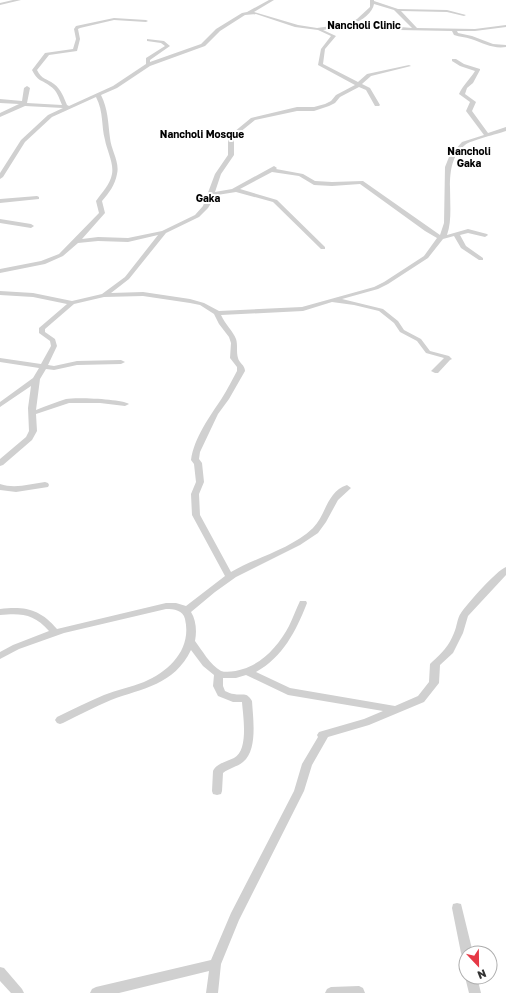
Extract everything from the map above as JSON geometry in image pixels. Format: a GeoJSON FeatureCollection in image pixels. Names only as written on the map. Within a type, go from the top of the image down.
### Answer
{"type":"FeatureCollection","features":[{"type":"Feature","properties":{"kind":"street"},"geometry":{"type":"LineString","coordinates":[[0,4],[19,0]]}},
{"type":"Feature","properties":{"kind":"street"},"geometry":{"type":"LineString","coordinates":[[249,13],[255,8],[272,0]]}},
{"type":"Feature","properties":{"kind":"street"},"geometry":{"type":"LineString","coordinates":[[317,29],[347,24],[363,17],[372,6],[372,1],[390,6],[397,10],[416,29]]}},
{"type":"Feature","properties":{"kind":"street"},"geometry":{"type":"LineString","coordinates":[[397,10],[448,11],[464,15]]}},
{"type":"Feature","properties":{"kind":"street"},"geometry":{"type":"LineString","coordinates":[[0,177],[23,141],[50,116],[122,83],[148,65],[203,45],[222,27],[244,14],[249,13],[256,13],[297,26],[317,29],[334,36],[324,49],[320,65],[369,90],[377,105]]}},
{"type":"Feature","properties":{"kind":"street"},"geometry":{"type":"LineString","coordinates":[[67,107],[56,88],[51,84],[41,81],[34,70],[43,58],[49,54],[75,50],[78,39],[76,29],[78,27],[117,18],[146,21]]}},
{"type":"Feature","properties":{"kind":"street"},"geometry":{"type":"LineString","coordinates":[[347,24],[416,29],[481,30],[506,26]]}},
{"type":"Feature","properties":{"kind":"street"},"geometry":{"type":"LineString","coordinates":[[453,29],[456,34],[500,48],[506,46]]}},
{"type":"Feature","properties":{"kind":"street"},"geometry":{"type":"LineString","coordinates":[[148,65],[148,59],[168,46],[162,42],[149,40]]}},
{"type":"Feature","properties":{"kind":"street"},"geometry":{"type":"LineString","coordinates":[[454,60],[462,65],[478,70],[462,94],[473,102],[469,111],[487,135]]}},
{"type":"Feature","properties":{"kind":"street"},"geometry":{"type":"LineString","coordinates":[[76,241],[98,239],[136,239],[164,232],[197,216],[206,207],[218,174],[231,155],[232,137],[250,121],[296,109],[314,109],[327,105],[372,74],[408,66]]}},
{"type":"Feature","properties":{"kind":"street"},"geometry":{"type":"LineString","coordinates":[[24,104],[27,88]]}},
{"type":"Feature","properties":{"kind":"street"},"geometry":{"type":"LineString","coordinates":[[0,271],[43,264],[60,255],[76,241],[102,213],[99,201],[110,187],[116,173],[107,139],[105,113],[98,95]]}},
{"type":"Feature","properties":{"kind":"street"},"geometry":{"type":"LineString","coordinates":[[0,101],[67,107]]}},
{"type":"Feature","properties":{"kind":"street"},"geometry":{"type":"LineString","coordinates":[[1,115],[24,104]]}},
{"type":"Feature","properties":{"kind":"street"},"geometry":{"type":"LineString","coordinates":[[336,300],[341,297],[376,288],[426,257],[446,230],[449,162],[464,143],[506,129]]}},
{"type":"Feature","properties":{"kind":"street"},"geometry":{"type":"LineString","coordinates":[[210,198],[219,193],[233,190],[251,182],[272,169],[301,175],[312,182],[318,183],[332,184],[361,182],[375,194],[388,200],[426,230],[441,238],[468,231],[485,235]]}},
{"type":"Feature","properties":{"kind":"street"},"geometry":{"type":"LineString","coordinates":[[233,190],[275,201],[323,248]]}},
{"type":"Feature","properties":{"kind":"street"},"geometry":{"type":"LineString","coordinates":[[0,201],[37,198]]}},
{"type":"Feature","properties":{"kind":"street"},"geometry":{"type":"LineString","coordinates":[[0,221],[31,226]]}},
{"type":"Feature","properties":{"kind":"street"},"geometry":{"type":"LineString","coordinates":[[104,295],[132,273],[164,232]]}},
{"type":"Feature","properties":{"kind":"street"},"geometry":{"type":"LineString","coordinates":[[456,234],[463,247],[481,259]]}},
{"type":"Feature","properties":{"kind":"street"},"geometry":{"type":"LineString","coordinates":[[0,293],[33,295],[72,303],[104,295],[133,293],[202,304],[217,313],[297,310],[331,300],[354,303],[380,310],[396,322],[402,331],[419,340],[428,352],[447,357],[448,359],[435,371]]}},
{"type":"Feature","properties":{"kind":"street"},"geometry":{"type":"LineString","coordinates":[[0,405],[36,379],[54,346],[54,342],[41,331],[72,303]]}},
{"type":"Feature","properties":{"kind":"street"},"geometry":{"type":"LineString","coordinates":[[217,313],[222,324],[232,337],[234,343],[234,358],[241,367],[241,371],[225,399],[214,414],[196,452],[195,460],[198,463],[200,482],[195,494],[196,515],[230,578]]}},
{"type":"Feature","properties":{"kind":"street"},"geometry":{"type":"LineString","coordinates":[[0,360],[54,368],[78,362],[121,362]]}},
{"type":"Feature","properties":{"kind":"street"},"geometry":{"type":"LineString","coordinates":[[0,463],[29,438],[33,432],[36,379]]}},
{"type":"Feature","properties":{"kind":"street"},"geometry":{"type":"LineString","coordinates":[[33,413],[68,401],[125,404]]}},
{"type":"Feature","properties":{"kind":"street"},"geometry":{"type":"LineString","coordinates":[[0,487],[4,489],[12,489],[45,485]]}},
{"type":"Feature","properties":{"kind":"street"},"geometry":{"type":"LineString","coordinates":[[186,611],[208,593],[239,572],[297,544],[315,531],[323,523],[327,509],[340,491],[347,488]]}},
{"type":"Feature","properties":{"kind":"street"},"geometry":{"type":"LineString","coordinates":[[212,993],[215,964],[235,917],[299,791],[307,764],[323,737],[322,735],[366,722],[421,699],[434,683],[435,664],[450,651],[459,633],[464,615],[495,580],[506,570]]}},
{"type":"Feature","properties":{"kind":"street"},"geometry":{"type":"LineString","coordinates":[[191,643],[219,674],[226,675],[247,672],[258,666],[280,647],[288,637],[303,603]]}},
{"type":"Feature","properties":{"kind":"street"},"geometry":{"type":"LineString","coordinates":[[0,656],[16,647],[55,632],[166,606],[174,605],[186,611],[189,617],[191,643],[186,653],[178,663],[166,674],[153,682],[98,701],[60,720]]}},
{"type":"Feature","properties":{"kind":"street"},"geometry":{"type":"LineString","coordinates":[[0,612],[26,611],[39,615],[55,632]]}},
{"type":"Feature","properties":{"kind":"street"},"geometry":{"type":"LineString","coordinates":[[247,672],[288,691],[396,709]]}},
{"type":"Feature","properties":{"kind":"street"},"geometry":{"type":"LineString","coordinates":[[217,791],[218,771],[221,767],[243,755],[246,748],[249,728],[247,701],[245,698],[233,698],[221,692],[218,686],[219,674]]}},
{"type":"Feature","properties":{"kind":"street"},"geometry":{"type":"LineString","coordinates":[[457,908],[465,945]]}},
{"type":"Feature","properties":{"kind":"street"},"geometry":{"type":"LineString","coordinates":[[96,993],[215,964]]}},
{"type":"Feature","properties":{"kind":"street"},"geometry":{"type":"LineString","coordinates":[[0,972],[9,988],[18,993]]}},
{"type":"Feature","properties":{"kind":"street"},"geometry":{"type":"LineString","coordinates":[[331,993],[359,993]]}},
{"type":"Feature","properties":{"kind":"district","name":"Nancholi Clinic"},"geometry":{"type":"Point","coordinates":[364,25]}},
{"type":"Feature","properties":{"kind":"district","name":"Nancholi Mosque"},"geometry":{"type":"Point","coordinates":[202,134]}},
{"type":"Feature","properties":{"kind":"district","name":"Nancholi Gaka"},"geometry":{"type":"Point","coordinates":[469,156]}},
{"type":"Feature","properties":{"kind":"district","name":"Gaka"},"geometry":{"type":"Point","coordinates":[208,198]}}]}
